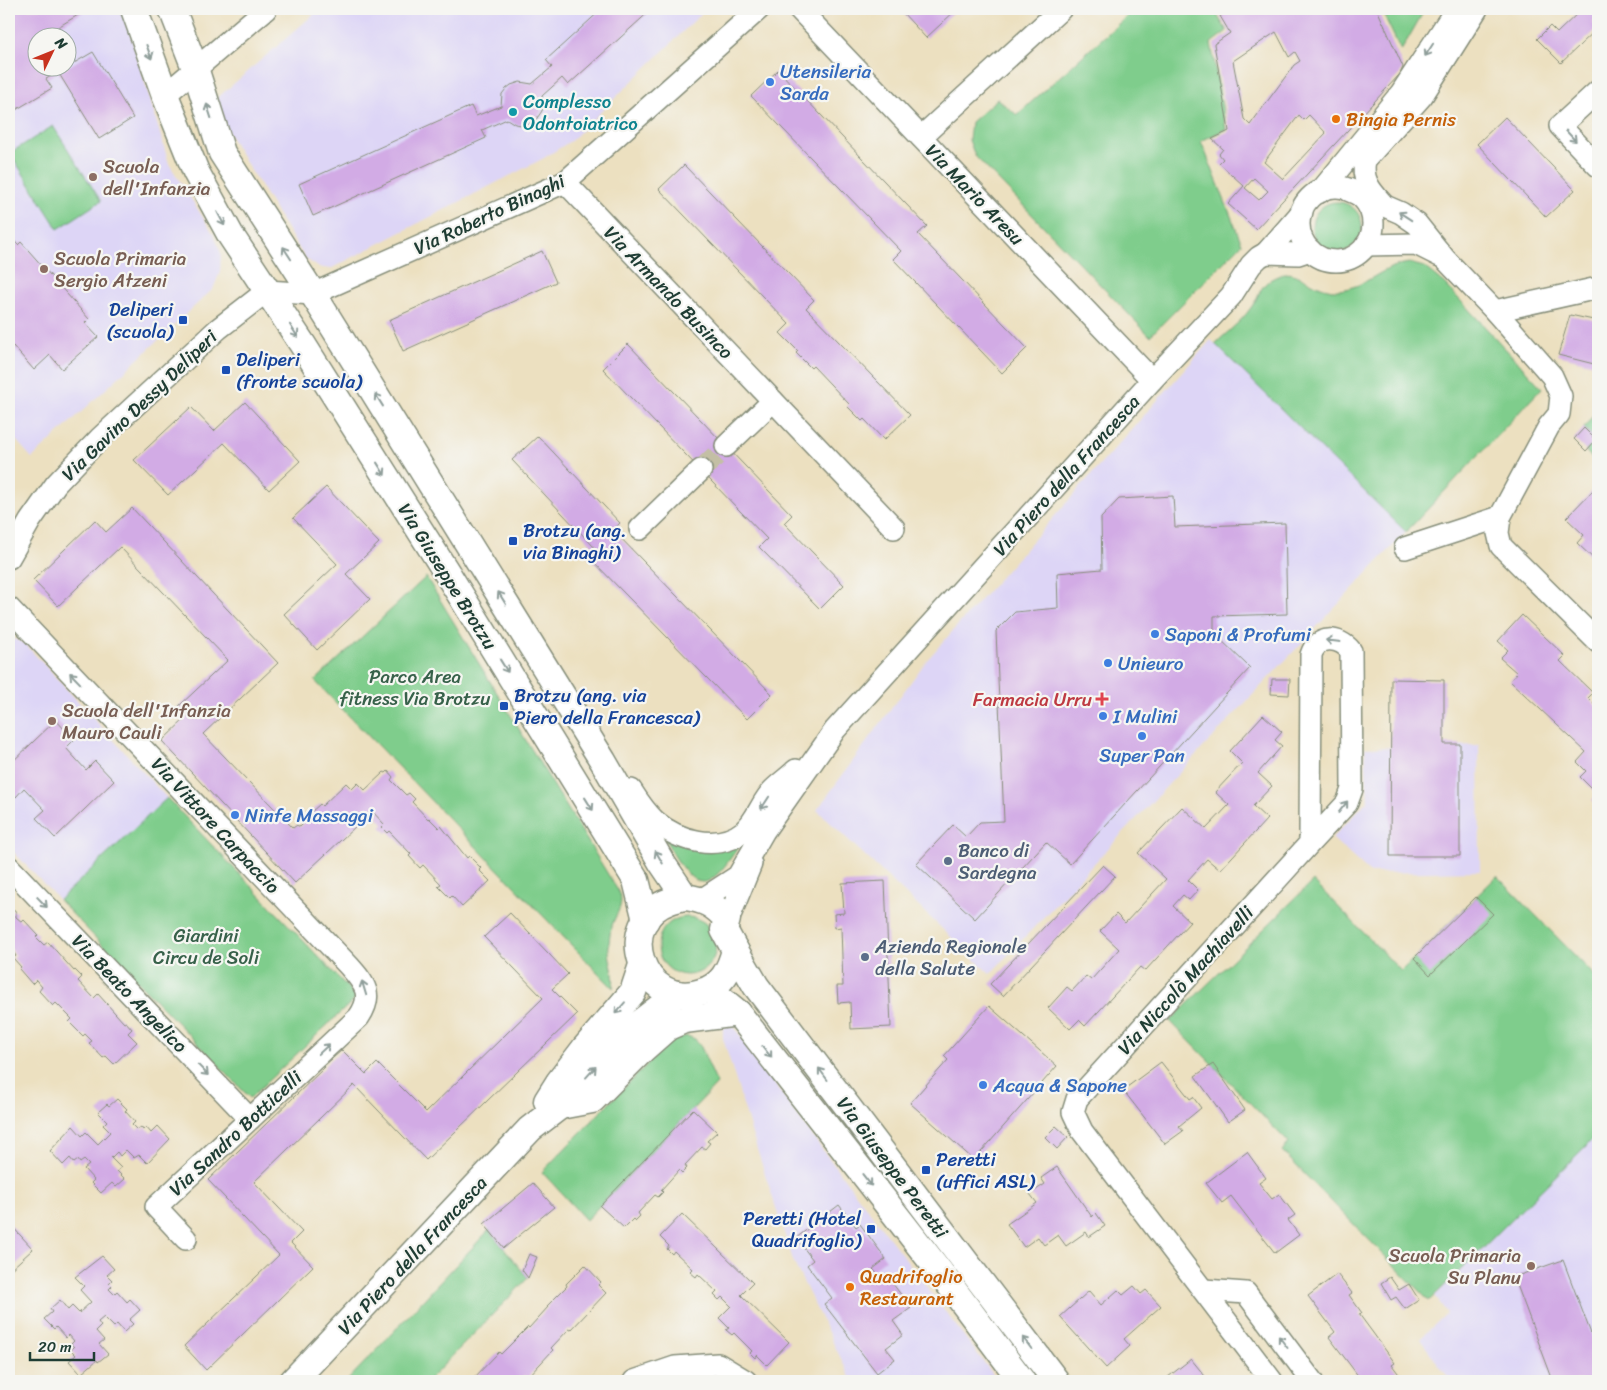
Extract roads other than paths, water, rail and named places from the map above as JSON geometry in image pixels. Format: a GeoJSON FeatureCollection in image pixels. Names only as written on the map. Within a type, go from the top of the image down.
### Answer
{"type":"FeatureCollection","features":[{"type":"Feature","properties":{"kind":"street","name":"Via Giuseppe Brotzu"},"geometry":{"type":"LineString","coordinates":[[134,9],[165,95],[196,172],[231,236],[447,573],[636,880],[646,920]]}},
{"type":"Feature","properties":{"kind":"street","name":"Via Giuseppe Brotzu"},"geometry":{"type":"LineString","coordinates":[[172,9],[195,68],[222,153],[314,294],[603,761],[662,863],[693,898]]}},
{"type":"Feature","properties":{"kind":"street"},"geometry":{"type":"LineString","coordinates":[[165,95],[266,9]]}},
{"type":"Feature","properties":{"kind":"street","name":"Via Roberto Binaghi"},"geometry":{"type":"LineString","coordinates":[[314,294],[565,182],[759,9]]}},
{"type":"Feature","properties":{"kind":"street","name":"Via Mario Aresu"},"geometry":{"type":"LineString","coordinates":[[799,9],[1152,380]]}},
{"type":"Feature","properties":{"kind":"street"},"geometry":{"type":"LineString","coordinates":[[921,137],[1061,9]]}},
{"type":"Feature","properties":{"kind":"street"},"geometry":{"type":"LineString","coordinates":[[1348,190],[1365,201],[1371,213],[1372,233],[1366,246],[1358,254],[1342,261],[1325,259],[1310,250],[1303,240],[1300,229],[1302,212],[1307,201],[1320,192],[1401,93],[1456,9]]}},
{"type":"Feature","properties":{"kind":"street"},"geometry":{"type":"LineString","coordinates":[[1384,205],[1366,183],[1363,170],[1365,160],[1422,96],[1477,9]]}},
{"type":"Feature","properties":{"kind":"street"},"geometry":{"type":"LineString","coordinates":[[1598,91],[1560,126],[1598,166]]}},
{"type":"Feature","properties":{"kind":"street","name":"Via Armando Businco"},"geometry":{"type":"LineString","coordinates":[[565,182],[894,528]]}},
{"type":"Feature","properties":{"kind":"street"},"geometry":{"type":"LineString","coordinates":[[1320,192],[1337,188],[1348,190],[1401,213],[1417,224],[1444,259],[1552,376],[1562,396],[1559,414],[1549,426],[1500,517],[1498,533],[1501,546],[1598,642]]}},
{"type":"Feature","properties":{"kind":"street","name":"Via Piero della Francesca"},"geometry":{"type":"LineString","coordinates":[[714,843],[729,839],[744,831],[772,791],[795,772],[834,730],[1152,380],[1231,296],[1251,265],[1266,253],[1302,212]]}},
{"type":"Feature","properties":{"kind":"street"},"geometry":{"type":"LineString","coordinates":[[1366,246],[1416,244],[1444,259]]}},
{"type":"Feature","properties":{"kind":"street"},"geometry":{"type":"LineString","coordinates":[[1266,253],[1298,254],[1310,250]]}},
{"type":"Feature","properties":{"kind":"street"},"geometry":{"type":"LineString","coordinates":[[1494,311],[1598,288]]}},
{"type":"Feature","properties":{"kind":"street"},"geometry":{"type":"LineString","coordinates":[[267,291],[314,294]]}},
{"type":"Feature","properties":{"kind":"street","name":"Via Gavino Dessy Deliperi"},"geometry":{"type":"LineString","coordinates":[[9,558],[30,521],[56,484],[100,438],[218,329],[267,291]]}},
{"type":"Feature","properties":{"kind":"street"},"geometry":{"type":"LineString","coordinates":[[726,446],[773,401]]}},
{"type":"Feature","properties":{"kind":"street"},"geometry":{"type":"LineString","coordinates":[[640,529],[700,470]]}},
{"type":"Feature","properties":{"kind":"street"},"geometry":{"type":"LineString","coordinates":[[1406,548],[1500,517]]}},
{"type":"Feature","properties":{"kind":"street","name":"Via Vittore Carpaccio"},"geometry":{"type":"LineString","coordinates":[[9,608],[362,981],[366,993],[366,1006],[359,1017],[346,1029]]}},
{"type":"Feature","properties":{"kind":"street","name":"Via Niccolò Machiavelli"},"geometry":{"type":"LineString","coordinates":[[1272,1381],[1082,1131],[1073,1112],[1077,1099],[1347,803],[1352,789],[1351,651],[1343,643],[1334,639],[1324,640],[1317,644],[1311,655],[1310,843]]}},
{"type":"Feature","properties":{"kind":"street","name":"Via Piero della Francesca"},"geometry":{"type":"LineString","coordinates":[[693,898],[738,876],[764,831],[834,730]]}},
{"type":"Feature","properties":{"kind":"street","name":"Via Giuseppe Brotzu"},"geometry":{"type":"LineString","coordinates":[[603,761],[624,781],[654,820],[670,831],[686,838],[714,843]]}},
{"type":"Feature","properties":{"kind":"street","name":"Via Piero della Francesca"},"geometry":{"type":"LineString","coordinates":[[730,940],[742,887],[764,831]]}},
{"type":"Feature","properties":{"kind":"street","name":"Via Beato Angelico"},"geometry":{"type":"LineString","coordinates":[[9,867],[250,1119]]}},
{"type":"Feature","properties":{"kind":"street"},"geometry":{"type":"LineString","coordinates":[[693,898],[716,907],[727,919],[731,966],[722,980],[710,990],[694,994],[677,994],[663,989],[650,979],[642,965],[638,950],[640,934],[646,920],[656,908],[670,901],[693,898]]}},
{"type":"Feature","properties":{"kind":"street","name":"Via Giuseppe Peretti"},"geometry":{"type":"LineString","coordinates":[[730,940],[756,986],[1056,1381]]}},
{"type":"Feature","properties":{"kind":"street","name":"Via Piero della Francesca"},"geometry":{"type":"LineString","coordinates":[[530,1129],[559,1082],[585,1048],[633,992],[642,965]]}},
{"type":"Feature","properties":{"kind":"street","name":"Via Giuseppe Peretti"},"geometry":{"type":"LineString","coordinates":[[710,990],[738,1013],[1022,1381]]}},
{"type":"Feature","properties":{"kind":"street","name":"Via Piero della Francesca"},"geometry":{"type":"LineString","coordinates":[[293,1381],[530,1129],[560,1106],[624,1035],[677,994]]}},
{"type":"Feature","properties":{"kind":"street"},"geometry":{"type":"LineString","coordinates":[[560,1106],[592,1100],[668,1027],[684,1020],[738,1013]]}},
{"type":"Feature","properties":{"kind":"street","name":"Via Sandro Botticelli"},"geometry":{"type":"LineString","coordinates":[[186,1239],[156,1207],[346,1029]]}},
{"type":"Feature","properties":{"kind":"street"},"geometry":{"type":"LineString","coordinates":[[1204,1290],[1246,1293],[1312,1381]]}},
{"type":"Feature","properties":{"kind":"street"},"geometry":{"type":"LineString","coordinates":[[634,1381],[675,1368],[718,1364],[746,1381]]}},
{"type":"Feature","properties":{"kind":"tunnel"},"geometry":{"type":"LineString","coordinates":[[701,470],[726,446]]}},
{"type":"Feature","properties":{"kind":"place","name":"Utensileria Sarda"},"geometry":{"type":"Point","coordinates":[770,82]}},
{"type":"Feature","properties":{"kind":"place","name":"Complesso Odontoiatrico"},"geometry":{"type":"Point","coordinates":[513,112]}},
{"type":"Feature","properties":{"kind":"place","name":"Bingia Pernis"},"geometry":{"type":"Point","coordinates":[1336,119]}},
{"type":"Feature","properties":{"kind":"place","name":"Scuola dell'Infanzia"},"geometry":{"type":"Point","coordinates":[93,177]}},
{"type":"Feature","properties":{"kind":"place","name":"Scuola Primaria Sergio Atzeni"},"geometry":{"type":"Point","coordinates":[44,269]}},
{"type":"Feature","properties":{"kind":"place","name":"Deliperi (scuola)"},"geometry":{"type":"Point","coordinates":[183,320]}},
{"type":"Feature","properties":{"kind":"place","name":"Deliperi (fronte scuola)"},"geometry":{"type":"Point","coordinates":[226,370]}},
{"type":"Feature","properties":{"kind":"place","name":"Brotzu (ang. via Binaghi)"},"geometry":{"type":"Point","coordinates":[513,541]}},
{"type":"Feature","properties":{"kind":"place","name":"Saponi & Profumi"},"geometry":{"type":"Point","coordinates":[1155,634]}},
{"type":"Feature","properties":{"kind":"place","name":"Unieuro"},"geometry":{"type":"Point","coordinates":[1108,663]}},
{"type":"Feature","properties":{"kind":"place","name":"Farmacia Urru"},"geometry":{"type":"Point","coordinates":[1102,699]}},
{"type":"Feature","properties":{"kind":"place","name":"Brotzu (ang. via Piero della Francesca)"},"geometry":{"type":"Point","coordinates":[504,706]}},
{"type":"Feature","properties":{"kind":"place","name":"I Mulini"},"geometry":{"type":"Point","coordinates":[1103,716]}},
{"type":"Feature","properties":{"kind":"place","name":"Scuola dell'Infanzia Mauro Cauli"},"geometry":{"type":"Point","coordinates":[52,721]}},
{"type":"Feature","properties":{"kind":"place","name":"Super Pan"},"geometry":{"type":"Point","coordinates":[1142,736]}},
{"type":"Feature","properties":{"kind":"place","name":"Ninfe Massaggi"},"geometry":{"type":"Point","coordinates":[235,815]}},
{"type":"Feature","properties":{"kind":"place","name":"Banco di Sardegna"},"geometry":{"type":"Point","coordinates":[948,861]}},
{"type":"Feature","properties":{"kind":"place","name":"Azienda Regionale della Salute"},"geometry":{"type":"Point","coordinates":[865,957]}},
{"type":"Feature","properties":{"kind":"place","name":"Acqua & Sapone"},"geometry":{"type":"Point","coordinates":[983,1085]}},
{"type":"Feature","properties":{"kind":"place","name":"Peretti (uffici ASL)"},"geometry":{"type":"Point","coordinates":[926,1170]}},
{"type":"Feature","properties":{"kind":"place","name":"Peretti (Hotel Quadrifoglio)"},"geometry":{"type":"Point","coordinates":[871,1229]}},
{"type":"Feature","properties":{"kind":"place","name":"Scuola Primaria Su Planu"},"geometry":{"type":"Point","coordinates":[1531,1266]}},
{"type":"Feature","properties":{"kind":"place","name":"Quadrifoglio Restaurant"},"geometry":{"type":"Point","coordinates":[850,1287]}},
{"type":"Feature","properties":{"kind":"park label","name":"Parco Area fitness Via Brotzu"},"geometry":{"type":"Point","coordinates":[415,687]}},
{"type":"Feature","properties":{"kind":"park label","name":"Giardini Circu de Soli"},"geometry":{"type":"Point","coordinates":[206,946]}}]}
